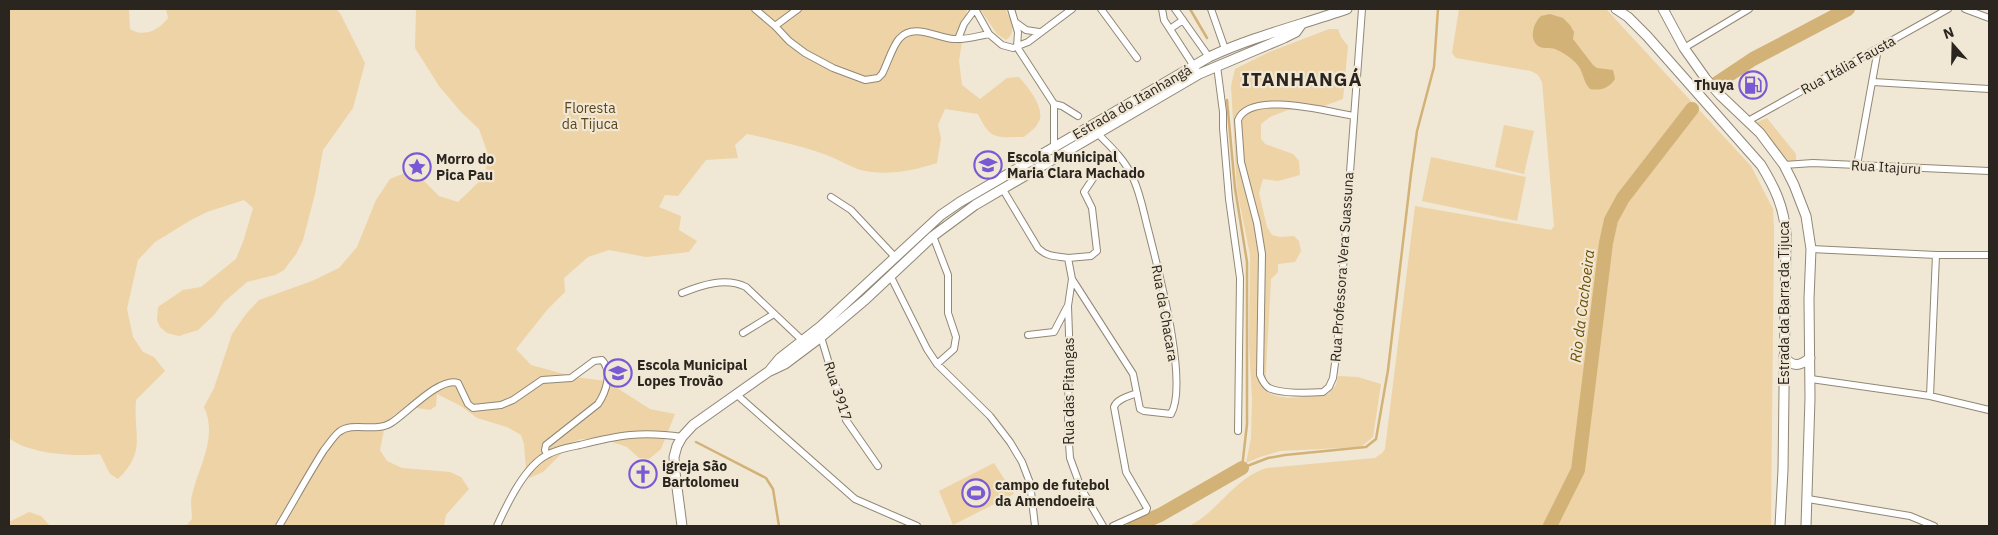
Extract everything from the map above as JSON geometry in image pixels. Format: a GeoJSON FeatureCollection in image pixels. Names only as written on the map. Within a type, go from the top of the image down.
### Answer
{"type":"FeatureCollection","features":[{"type":"Feature","properties":{"kind":"main road","name":"Estrada do Itanhangá"},"geometry":{"type":"LineString","coordinates":[[768,372],[780,358],[803,341],[941,215],[1209,57],[1225,49],[1347,9]]}},
{"type":"Feature","properties":{"kind":"main road","name":"Estrada da Barra da Tijuca"},"geometry":{"type":"LineString","coordinates":[[1616,9],[1626,13],[1761,165],[1775,188],[1782,205],[1786,234],[1784,470],[1780,526]]}},
{"type":"Feature","properties":{"kind":"main road","name":"Estrada da Barra da Tijuca"},"geometry":{"type":"LineString","coordinates":[[1663,9],[1684,48],[1720,95],[1760,133],[1784,165],[1806,216],[1811,249],[1806,526]]}},
{"type":"Feature","properties":{"kind":"main road","name":"Estrada do Itanhangá"},"geometry":{"type":"LineString","coordinates":[[682,526],[674,464],[677,446],[682,437],[700,420],[768,372],[785,364],[821,337],[866,299],[933,236],[975,205],[1199,74],[1284,38],[1296,32],[1301,25]]}},
{"type":"Feature","properties":{"kind":"main road"},"geometry":{"type":"LineString","coordinates":[[1784,355],[1789,362],[1796,365],[1803,364],[1810,358]]}},
{"type":"Feature","properties":{"kind":"street"},"geometry":{"type":"LineString","coordinates":[[755,9],[789,41],[805,53],[833,68],[865,80],[878,78],[882,74],[899,39],[904,36],[916,32],[924,32],[958,39],[989,34]]}},
{"type":"Feature","properties":{"kind":"street"},"geometry":{"type":"LineString","coordinates":[[775,26],[798,9]]}},
{"type":"Feature","properties":{"kind":"street"},"geometry":{"type":"LineString","coordinates":[[958,39],[964,24],[975,9],[989,34],[1002,45],[1009,48],[1028,42],[1038,32],[1072,9]]}},
{"type":"Feature","properties":{"kind":"street"},"geometry":{"type":"LineString","coordinates":[[1011,9],[1018,32],[1017,47],[1054,104],[1054,148]]}},
{"type":"Feature","properties":{"kind":"street"},"geometry":{"type":"LineString","coordinates":[[1101,9],[1137,58]]}},
{"type":"Feature","properties":{"kind":"street"},"geometry":{"type":"LineString","coordinates":[[1162,9],[1162,16],[1199,74]]}},
{"type":"Feature","properties":{"kind":"street"},"geometry":{"type":"LineString","coordinates":[[1175,9],[1209,57]]}},
{"type":"Feature","properties":{"kind":"street"},"geometry":{"type":"LineString","coordinates":[[1211,9],[1225,49]]}},
{"type":"Feature","properties":{"kind":"street","name":"Rua Professora Vera Suassuna"},"geometry":{"type":"LineString","coordinates":[[1354,116],[1272,103],[1245,110],[1240,114],[1238,120],[1242,162],[1257,223],[1263,269],[1260,375],[1268,387],[1277,390],[1323,392],[1333,378],[1336,363],[1362,9]]}},
{"type":"Feature","properties":{"kind":"street"},"geometry":{"type":"LineString","coordinates":[[1684,48],[1749,9]]}},
{"type":"Feature","properties":{"kind":"street","name":"Rua Itália Fausta"},"geometry":{"type":"LineString","coordinates":[[1748,121],[1948,9]]}},
{"type":"Feature","properties":{"kind":"street"},"geometry":{"type":"LineString","coordinates":[[1965,9],[1989,18]]}},
{"type":"Feature","properties":{"kind":"street"},"geometry":{"type":"LineString","coordinates":[[1170,29],[1183,20]]}},
{"type":"Feature","properties":{"kind":"street"},"geometry":{"type":"LineString","coordinates":[[1016,22],[1026,30],[1038,32]]}},
{"type":"Feature","properties":{"kind":"street"},"geometry":{"type":"LineString","coordinates":[[1857,165],[1878,49]]}},
{"type":"Feature","properties":{"kind":"street"},"geometry":{"type":"LineString","coordinates":[[1217,66],[1223,112],[1229,199],[1240,278],[1238,431]]}},
{"type":"Feature","properties":{"kind":"street"},"geometry":{"type":"LineString","coordinates":[[1873,82],[1989,89]]}},
{"type":"Feature","properties":{"kind":"street"},"geometry":{"type":"LineString","coordinates":[[1054,104],[1062,106],[1078,116]]}},
{"type":"Feature","properties":{"kind":"street","name":"Rua da Chacara"},"geometry":{"type":"LineString","coordinates":[[1068,258],[1072,279],[1133,374],[1140,409],[1171,414],[1176,395],[1174,348],[1160,278],[1138,190],[1126,165],[1098,134]]}},
{"type":"Feature","properties":{"kind":"street","name":"Rua Itajuru"},"geometry":{"type":"LineString","coordinates":[[1784,165],[1813,163],[1989,171]]}},
{"type":"Feature","properties":{"kind":"street"},"geometry":{"type":"LineString","coordinates":[[1002,188],[1038,248],[1043,253],[1050,256],[1068,258],[1091,256],[1097,251],[1092,208],[1084,192],[1096,174]]}},
{"type":"Feature","properties":{"kind":"street"},"geometry":{"type":"LineString","coordinates":[[832,197],[851,210],[895,257]]}},
{"type":"Feature","properties":{"kind":"street"},"geometry":{"type":"LineString","coordinates":[[933,236],[948,275],[948,313],[956,337],[954,349],[937,364]]}},
{"type":"Feature","properties":{"kind":"street"},"geometry":{"type":"LineString","coordinates":[[1811,249],[1936,256],[1989,255]]}},
{"type":"Feature","properties":{"kind":"street"},"geometry":{"type":"LineString","coordinates":[[1930,396],[1936,256]]}},
{"type":"Feature","properties":{"kind":"street"},"geometry":{"type":"LineString","coordinates":[[890,275],[937,364],[990,416],[1010,442],[1022,462],[1030,483],[1035,526]]}},
{"type":"Feature","properties":{"kind":"street","name":"Rua das Pitangas"},"geometry":{"type":"LineString","coordinates":[[1072,279],[1068,306],[1068,429],[1070,458],[1081,488],[1103,526]]}},
{"type":"Feature","properties":{"kind":"street"},"geometry":{"type":"LineString","coordinates":[[682,293],[699,286],[729,281],[738,283],[746,287],[803,341]]}},
{"type":"Feature","properties":{"kind":"street"},"geometry":{"type":"LineString","coordinates":[[1028,335],[1054,332],[1068,306]]}},
{"type":"Feature","properties":{"kind":"street"},"geometry":{"type":"LineString","coordinates":[[743,333],[774,314]]}},
{"type":"Feature","properties":{"kind":"street","name":"Rua 3917"},"geometry":{"type":"LineString","coordinates":[[821,337],[846,420],[878,466]]}},
{"type":"Feature","properties":{"kind":"street"},"geometry":{"type":"LineString","coordinates":[[279,526],[313,467],[340,431],[356,427],[380,427],[390,424],[445,383],[454,381],[458,383],[468,404],[473,408],[491,407],[513,400],[542,380],[571,378],[594,361],[602,360],[608,372],[603,397],[598,404],[546,446],[547,455]]}},
{"type":"Feature","properties":{"kind":"street"},"geometry":{"type":"LineString","coordinates":[[1810,379],[1930,396],[1989,410]]}},
{"type":"Feature","properties":{"kind":"street"},"geometry":{"type":"LineString","coordinates":[[1113,526],[1146,511],[1147,508],[1126,472],[1114,408],[1115,403],[1137,393]]}},
{"type":"Feature","properties":{"kind":"street"},"geometry":{"type":"LineString","coordinates":[[736,394],[855,499],[917,526]]}},
{"type":"Feature","properties":{"kind":"street"},"geometry":{"type":"LineString","coordinates":[[498,526],[520,484],[536,464],[547,455],[609,437],[631,434],[657,433],[682,437]]}},
{"type":"Feature","properties":{"kind":"street"},"geometry":{"type":"LineString","coordinates":[[1808,498],[1910,516],[1934,526]]}},
{"type":"Feature","properties":{"kind":"green space"},"geometry":{"type":"Polygon","coordinates":[[[9,9],[129,9],[130,29],[135,32],[146,33],[156,29],[168,18],[166,9],[336,9],[340,13],[365,63],[353,108],[323,150],[315,194],[303,240],[296,254],[284,270],[275,275],[247,282],[224,302],[214,315],[198,330],[179,336],[167,333],[160,327],[157,320],[158,307],[183,290],[201,287],[236,259],[253,208],[244,200],[207,212],[155,242],[138,260],[127,309],[133,337],[143,352],[154,357],[165,371],[136,400],[136,451],[127,469],[118,479],[110,474],[100,454],[78,455],[40,451],[28,448],[9,438],[9,9]]]}},
{"type":"Feature","properties":{"kind":"green space","name":"Floresta da Tijuca"},"geometry":{"type":"Polygon","coordinates":[[[416,9],[967,9],[959,61],[962,85],[980,99],[1007,78],[1019,77],[1035,99],[1040,112],[1040,118],[1035,127],[1024,137],[1001,137],[995,136],[987,129],[978,114],[945,109],[938,125],[941,138],[937,163],[889,173],[861,170],[809,149],[747,134],[735,145],[738,158],[706,160],[678,196],[665,195],[659,207],[681,216],[679,230],[697,241],[689,252],[646,257],[609,250],[588,257],[564,278],[565,292],[547,310],[516,349],[531,365],[575,377],[606,381],[650,409],[675,414],[661,449],[649,459],[639,458],[627,447],[609,441],[581,439],[573,442],[543,472],[529,478],[521,435],[507,427],[477,418],[461,406],[437,394],[436,406],[430,410],[411,407],[394,415],[385,425],[380,450],[387,461],[402,468],[450,472],[461,477],[469,489],[446,515],[444,526],[186,526],[192,519],[191,498],[208,440],[208,418],[204,407],[214,388],[232,334],[246,314],[259,300],[312,281],[339,268],[357,247],[376,200],[390,179],[410,171],[422,179],[439,196],[458,202],[485,176],[488,154],[479,129],[461,112],[439,86],[415,48],[416,9]]]}},
{"type":"Feature","properties":{"kind":"green space"},"geometry":{"type":"Polygon","coordinates":[[[980,9],[1005,9],[1012,25],[1010,37],[1006,40],[997,34],[980,9]]]}},
{"type":"Feature","properties":{"kind":"green space"},"geometry":{"type":"Polygon","coordinates":[[[1459,9],[1606,9],[1751,166],[1773,209],[1771,526],[1189,526],[1209,512],[1245,479],[1267,468],[1375,458],[1385,449],[1415,206],[1551,230],[1554,226],[1542,82],[1538,75],[1531,71],[1456,58],[1452,53],[1459,9]]]}},
{"type":"Feature","properties":{"kind":"green space"},"geometry":{"type":"Polygon","coordinates":[[[1329,29],[1338,29],[1348,46],[1343,99],[1313,110],[1288,110],[1270,117],[1261,124],[1261,139],[1265,144],[1293,154],[1299,161],[1300,175],[1278,181],[1263,179],[1259,193],[1267,227],[1272,235],[1280,237],[1294,236],[1299,241],[1301,251],[1295,262],[1278,264],[1278,272],[1271,279],[1265,390],[1271,394],[1287,398],[1328,394],[1336,385],[1338,376],[1358,377],[1381,384],[1373,437],[1361,447],[1280,451],[1246,463],[1251,438],[1252,399],[1249,343],[1250,255],[1237,190],[1231,86],[1235,69],[1267,53],[1329,29]]]}},
{"type":"Feature","properties":{"kind":"green space"},"geometry":{"type":"Polygon","coordinates":[[[1767,118],[1796,154],[1796,160],[1792,163],[1788,163],[1755,123],[1767,118]]]}},
{"type":"Feature","properties":{"kind":"green space"},"geometry":{"type":"Polygon","coordinates":[[[1504,125],[1534,131],[1524,174],[1495,167],[1504,125]]]}},
{"type":"Feature","properties":{"kind":"green space"},"geometry":{"type":"Polygon","coordinates":[[[1431,157],[1526,177],[1517,221],[1422,201],[1431,157]]]}},
{"type":"Feature","properties":{"kind":"green space","name":"campo de futebol da Amendoeira"},"geometry":{"type":"Polygon","coordinates":[[[994,463],[1014,494],[953,525],[939,491],[994,463]]]}},
{"type":"Feature","properties":{"kind":"green space"},"geometry":{"type":"Polygon","coordinates":[[[29,512],[41,516],[50,526],[9,526],[9,522],[29,512]]]}},
{"type":"Feature","properties":{"kind":"shaded area"},"geometry":{"type":"Polygon","coordinates":[[[1550,14],[1563,18],[1570,25],[1574,32],[1573,39],[1593,65],[1597,68],[1613,70],[1615,79],[1610,85],[1598,90],[1590,89],[1580,68],[1573,60],[1555,49],[1542,48],[1536,44],[1533,36],[1534,27],[1541,16],[1550,14]]]}},
{"type":"Feature","properties":{"kind":"waterway"},"geometry":{"type":"LineString","coordinates":[[1190,9],[1207,38]]}},
{"type":"Feature","properties":{"kind":"waterway"},"geometry":{"type":"LineString","coordinates":[[1227,100],[1235,188],[1247,262],[1247,424],[1242,468],[1268,458],[1285,455],[1366,447],[1376,439],[1388,370],[1411,174],[1417,131],[1434,67],[1438,9]]}},
{"type":"Feature","properties":{"kind":"waterway","name":"Rio da Cachoeira"},"geometry":{"type":"LineString","coordinates":[[1717,83],[1753,59],[1848,9]]}},
{"type":"Feature","properties":{"kind":"waterway","name":"Rio da Cachoeira"},"geometry":{"type":"LineString","coordinates":[[1550,526],[1578,470],[1606,243],[1611,220],[1623,198],[1692,109]]}},
{"type":"Feature","properties":{"kind":"waterway"},"geometry":{"type":"LineString","coordinates":[[696,442],[766,478],[773,489],[779,526]]}},
{"type":"Feature","properties":{"kind":"waterway"},"geometry":{"type":"LineString","coordinates":[[1134,526],[1160,515],[1242,468]]}},
{"type":"Feature","properties":{"kind":"place","name":"Thuya"},"geometry":{"type":"Point","coordinates":[1753,85]}},
{"type":"Feature","properties":{"kind":"place","name":"Escola Municipal Maria Clara Machado"},"geometry":{"type":"Point","coordinates":[988,165]}},
{"type":"Feature","properties":{"kind":"place","name":"Morro do Pica Pau"},"geometry":{"type":"Point","coordinates":[417,167]}},
{"type":"Feature","properties":{"kind":"place","name":"Escola Municipal Lopes Trovão"},"geometry":{"type":"Point","coordinates":[618,373]}},
{"type":"Feature","properties":{"kind":"place","name":"igreja São Bartolomeu"},"geometry":{"type":"Point","coordinates":[643,474]}},
{"type":"Feature","properties":{"kind":"place","name":"campo de futebol da Amendoeira"},"geometry":{"type":"Point","coordinates":[976,493]}},
{"type":"Feature","properties":{"kind":"district","name":"ITANHANGÁ"},"geometry":{"type":"Point","coordinates":[1302,79]}}]}
